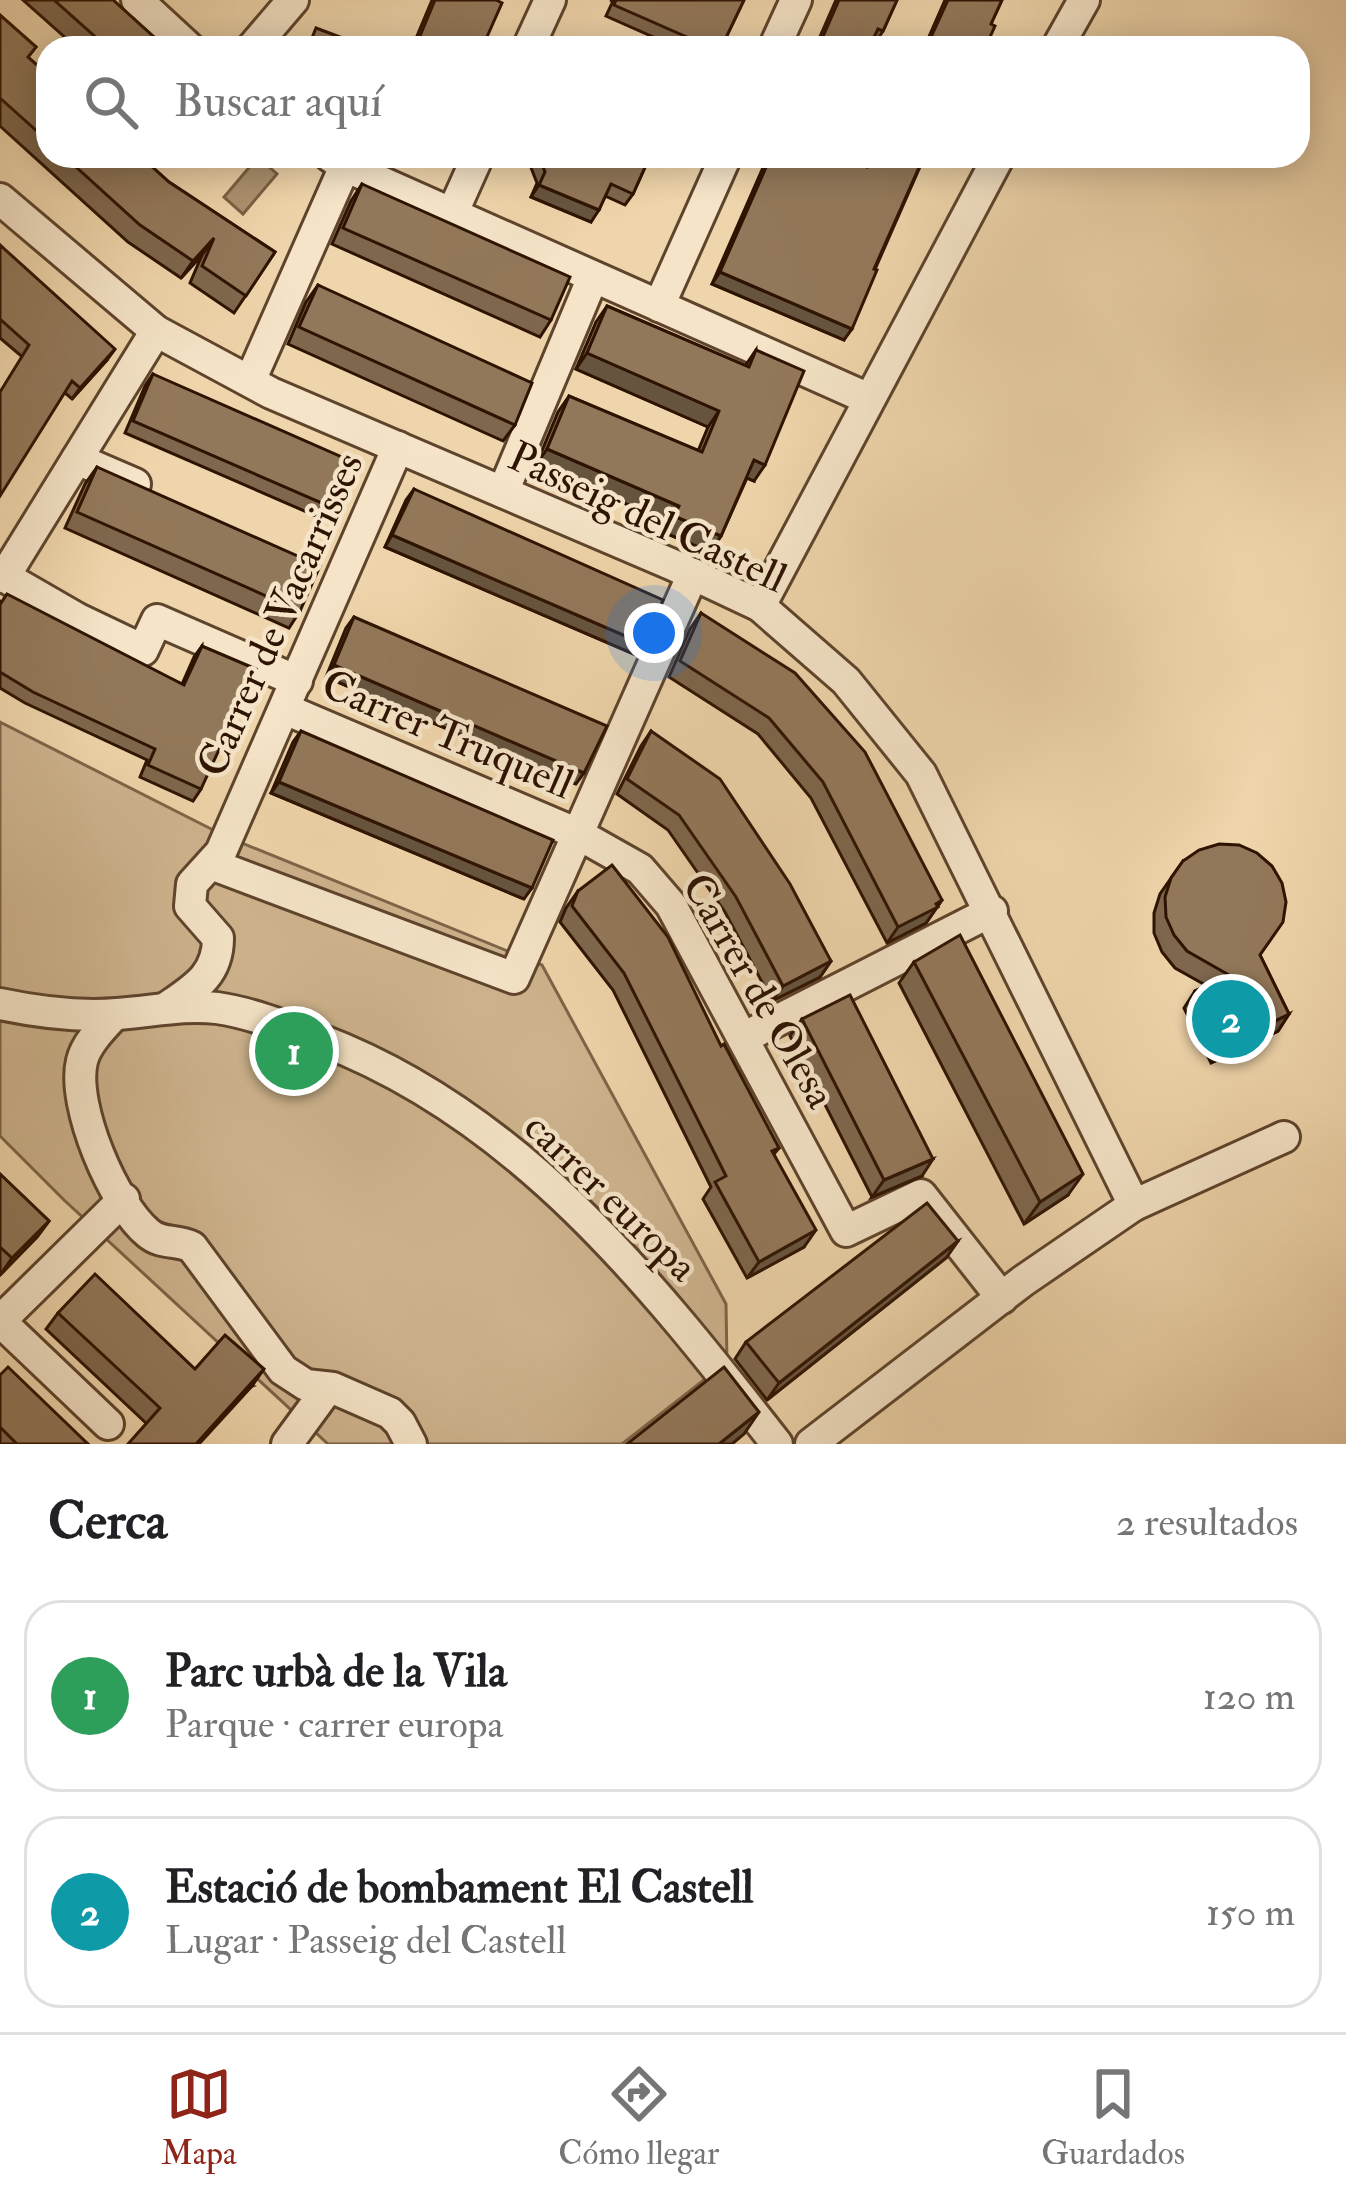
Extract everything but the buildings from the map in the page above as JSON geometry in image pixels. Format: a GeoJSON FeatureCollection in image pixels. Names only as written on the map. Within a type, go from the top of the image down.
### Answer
{"type":"FeatureCollection","features":[{"type":"Feature","properties":{"kind":"street"},"geometry":{"type":"LineString","coordinates":[[137,0],[176,36]]}},
{"type":"Feature","properties":{"kind":"street"},"geometry":{"type":"LineString","coordinates":[[262,36],[293,0]]}},
{"type":"Feature","properties":{"kind":"street"},"geometry":{"type":"LineString","coordinates":[[534,36],[550,0]]}},
{"type":"Feature","properties":{"kind":"street"},"geometry":{"type":"LineString","coordinates":[[780,36],[796,0]]}},
{"type":"Feature","properties":{"kind":"street"},"geometry":{"type":"LineString","coordinates":[[1064,36],[1084,0]]}},
{"type":"Feature","properties":{"kind":"street"},"geometry":{"type":"LineString","coordinates":[[250,382],[334,168]]}},
{"type":"Feature","properties":{"kind":"street"},"geometry":{"type":"LineString","coordinates":[[352,168],[869,399]]}},
{"type":"Feature","properties":{"kind":"street"},"geometry":{"type":"LineString","coordinates":[[452,214],[473,168]]}},
{"type":"Feature","properties":{"kind":"street"},"geometry":{"type":"LineString","coordinates":[[659,306],[721,168]]}},
{"type":"Feature","properties":{"kind":"street"},"geometry":{"type":"LineString","coordinates":[[760,606],[993,168]]}},
{"type":"Feature","properties":{"kind":"street","name":"Passeig del Castell"},"geometry":{"type":"LineString","coordinates":[[0,199],[156,331],[250,382],[760,606],[846,681],[921,773],[1135,1204]]}},
{"type":"Feature","properties":{"kind":"street"},"geometry":{"type":"LineString","coordinates":[[502,492],[593,277]]}},
{"type":"Feature","properties":{"kind":"street"},"geometry":{"type":"LineString","coordinates":[[2,576],[156,331]]}},
{"type":"Feature","properties":{"kind":"street","name":"Carrer de Vacarrisses"},"geometry":{"type":"LineString","coordinates":[[201,874],[221,852],[291,695],[333,572],[398,447]]}},
{"type":"Feature","properties":{"kind":"street"},"geometry":{"type":"LineString","coordinates":[[77,459],[159,495]]}},
{"type":"Feature","properties":{"kind":"street"},"geometry":{"type":"LineString","coordinates":[[166,1009],[212,974],[218,957],[218,938],[190,906],[201,874],[514,978],[693,574]]}},
{"type":"Feature","properties":{"kind":"street","name":"Carrer Truquell"},"geometry":{"type":"LineString","coordinates":[[2,576],[143,650],[157,620],[291,695],[578,834]]}},
{"type":"Feature","properties":{"kind":"street","name":"Carrer de Olesa"},"geometry":{"type":"LineString","coordinates":[[578,834],[640,869],[671,904],[846,1231],[921,1195],[1002,1298]]}},
{"type":"Feature","properties":{"kind":"street"},"geometry":{"type":"LineString","coordinates":[[743,1038],[992,911]]}},
{"type":"Feature","properties":{"kind":"street","name":"carrer europa"},"geometry":{"type":"LineString","coordinates":[[0,1004],[64,1014],[218,1009],[291,1028],[372,1059],[537,1170],[695,1339],[777,1444]]}},
{"type":"Feature","properties":{"kind":"street"},"geometry":{"type":"LineString","coordinates":[[114,1015],[82,1056],[78,1083],[84,1122],[145,1232],[192,1247],[283,1370],[306,1385],[328,1388],[389,1413],[411,1444]]}},
{"type":"Feature","properties":{"kind":"street"},"geometry":{"type":"LineString","coordinates":[[811,1444],[1002,1298],[1135,1204],[1284,1137]]}},
{"type":"Feature","properties":{"kind":"street"},"geometry":{"type":"LineString","coordinates":[[108,1424],[0,1321],[124,1199]]}},
{"type":"Feature","properties":{"kind":"street"},"geometry":{"type":"LineString","coordinates":[[288,1442],[328,1388]]}},
{"type":"Feature","properties":{"kind":"shaded area"},"geometry":{"type":"Polygon","coordinates":[[[249,168],[270,168],[277,174],[243,214],[224,197],[249,168]]]}},
{"type":"Feature","properties":{"kind":"shaded area"},"geometry":{"type":"Polygon","coordinates":[[[0,722],[227,837],[542,965],[726,1304],[727,1362],[622,1444],[328,1444],[0,1136],[0,722]]]}},
{"type":"Feature","properties":{"kind":"place","name":"Estació de bombament El Castell"},"geometry":{"type":"Point","coordinates":[1231,1019]}},
{"type":"Feature","properties":{"kind":"place","name":"Parc urbà de la Vila"},"geometry":{"type":"Point","coordinates":[294,1051]}}]}
